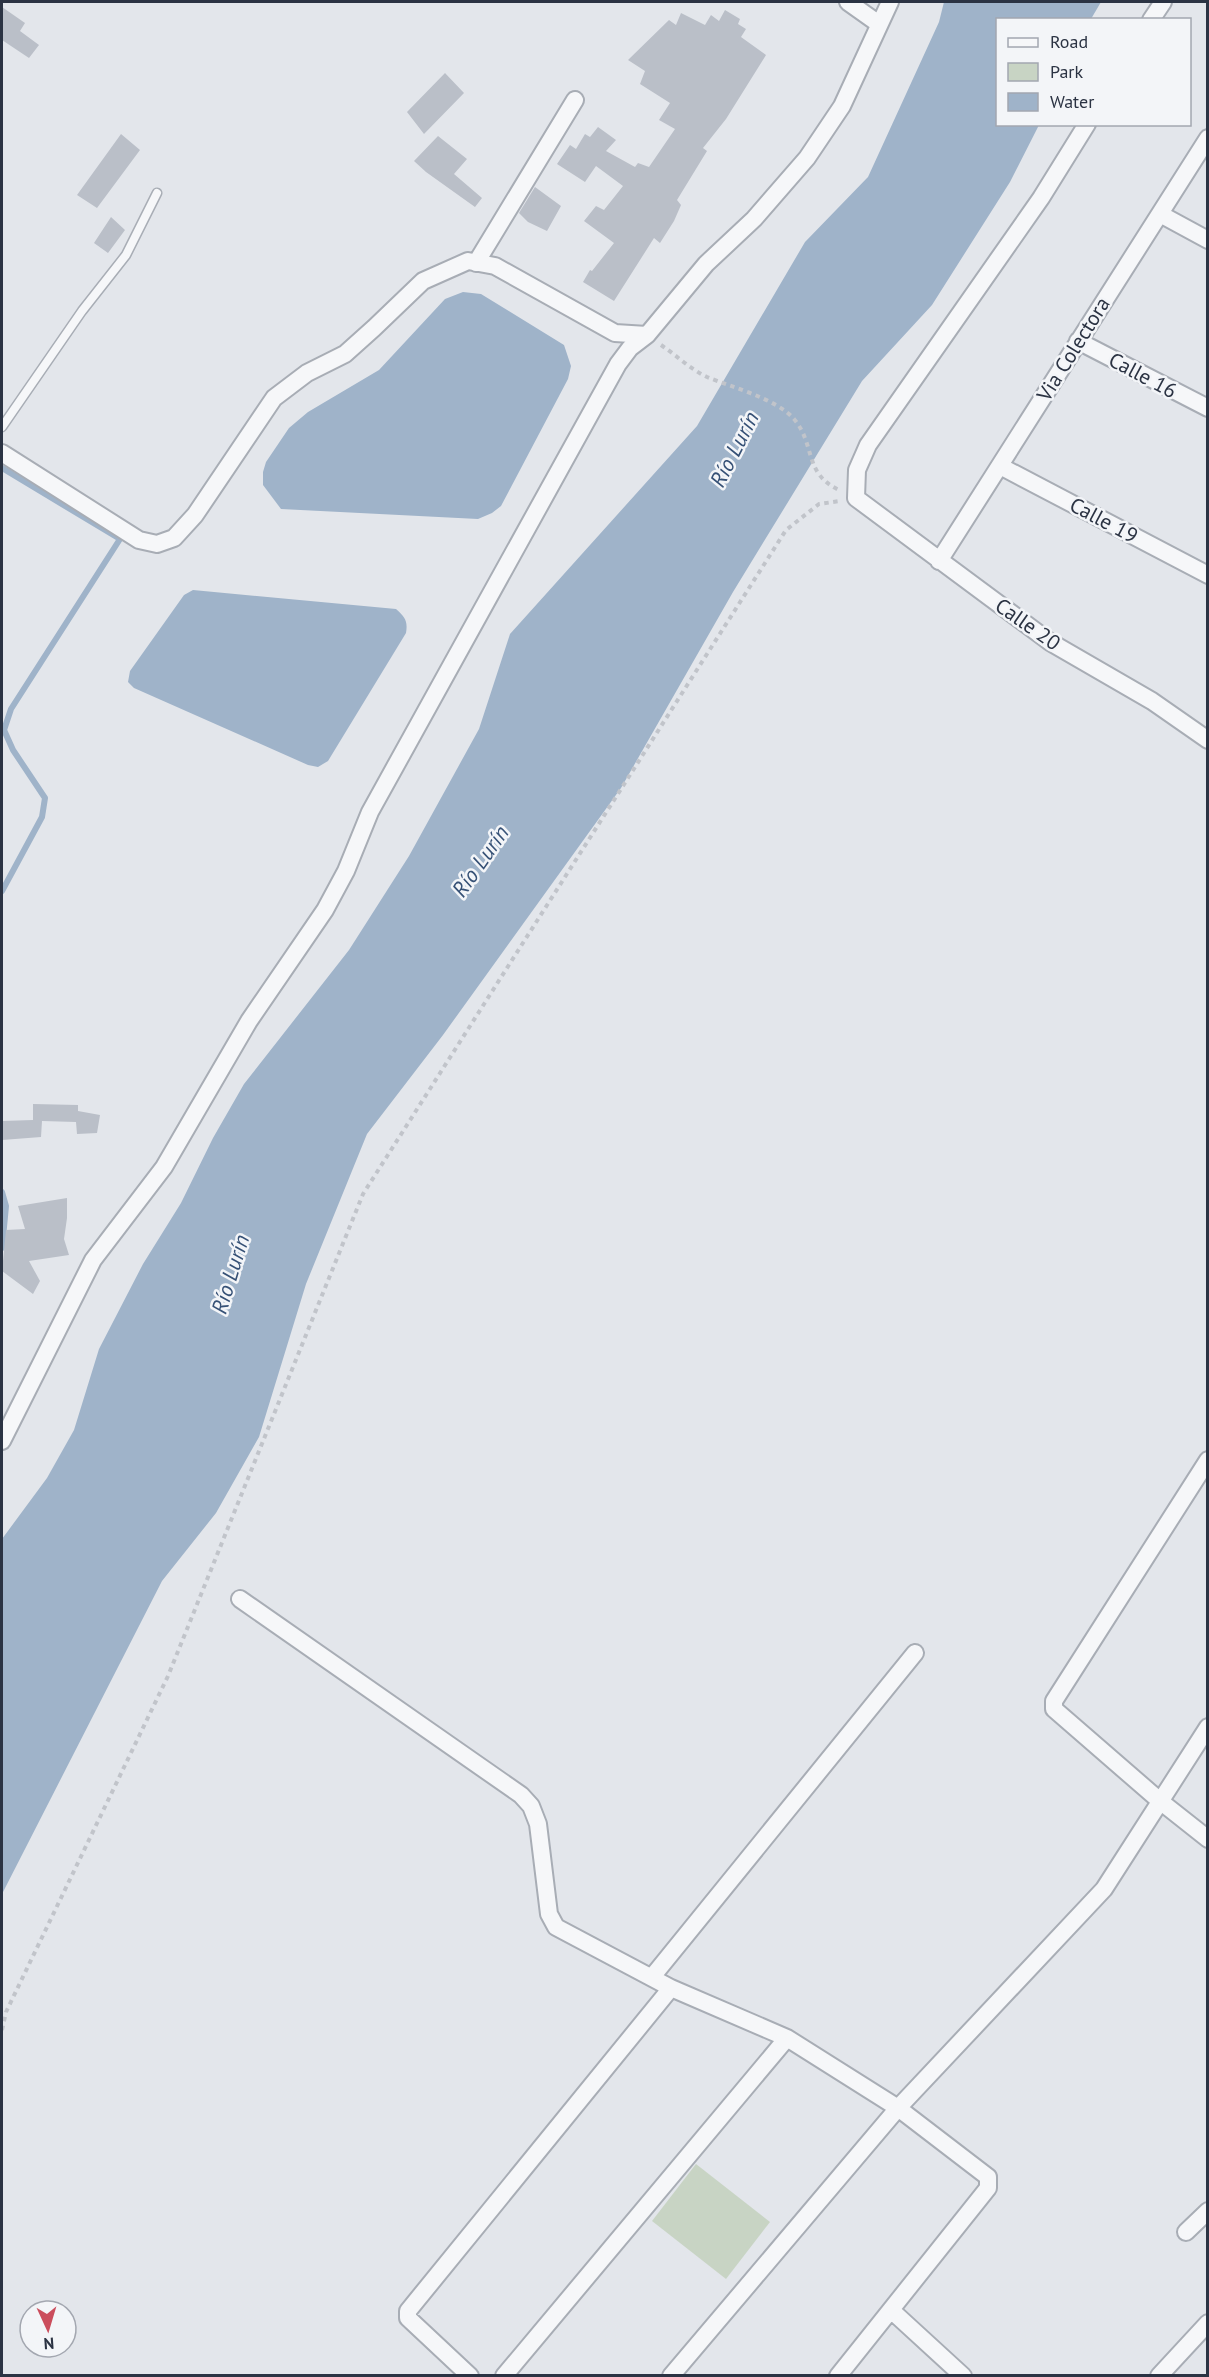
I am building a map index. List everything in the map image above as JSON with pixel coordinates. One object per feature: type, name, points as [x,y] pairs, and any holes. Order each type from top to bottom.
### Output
[{"type":"street","points":[[848,2],[879,24]]},
{"type":"street","points":[[2,1441],[93,1260],[164,1167],[249,1021],[325,910],[346,871],[370,812],[618,364],[630,348],[647,335],[706,264],[754,219],[807,158],[842,106],[890,2]]},
{"type":"street","points":[[1152,18],[1162,2]]},
{"type":"street","points":[[476,262],[575,100]]},
{"type":"street","points":[[856,498],[857,470],[868,445],[1041,198],[1086,126]]},
{"type":"street","name":"Via Colectora","points":[[939,561],[1208,138]]},
{"type":"street","points":[[1160,214],[1208,240]]},
{"type":"street","points":[[2,453],[139,540],[157,544],[174,538],[195,515],[274,398],[307,373],[345,354],[423,281],[468,261],[495,266],[615,333],[647,335]]},
{"type":"street","name":"Calle 16","points":[[1078,341],[1208,408]]},
{"type":"street","name":"Calle 19","points":[[1000,466],[1208,575]]},
{"type":"street","name":"Calle 20","points":[[856,498],[1050,642],[1152,701],[1208,740]]},
{"type":"street","points":[[1208,1460],[1053,1705],[1054,1709],[1160,1801],[1208,1839]]},
{"type":"street","points":[[240,1599],[521,1796],[531,1806],[538,1824],[552,1922],[556,1927],[671,1988],[787,2038],[898,2108],[986,2174],[990,2181],[988,2188],[838,2376]]},
{"type":"street","points":[[652,1977],[915,1653]]},
{"type":"street","points":[[671,2376],[898,2108],[1104,1889],[1208,1727]]},
{"type":"street","points":[[471,2376],[408,2318],[408,2311],[671,1988]]},
{"type":"street","points":[[504,2376],[787,2038]]},
{"type":"street","points":[[1186,2232],[1208,2211]]},
{"type":"street","points":[[891,2310],[963,2376]]},
{"type":"street","points":[[1159,2376],[1208,2323]]},
{"type":"lane","points":[[2,427],[82,311],[126,255],[157,193]]},
{"type":"path","points":[[647,335],[704,376],[760,397],[793,417],[806,437],[813,466],[824,483],[856,498]]},
{"type":"path","points":[[2,2030],[6,2012],[168,1676],[363,1194],[786,530],[819,504],[856,498]]},
{"type":"green space","points":[[696,2164],[770,2222],[726,2279],[652,2221]]},
{"type":"water","name":"Río Lurín","points":[[944,2],[1101,2],[1092,18],[996,18],[996,126],[1038,126],[1010,182],[932,305],[862,381],[733,592],[621,788],[443,1035],[367,1134],[306,1284],[259,1437],[216,1513],[162,1581],[2,1894],[2,1539],[47,1478],[74,1430],[99,1349],[143,1264],[181,1203],[213,1138],[244,1084],[349,950],[409,856],[479,729],[510,634],[697,426],[805,242],[868,177],[939,22]]},
{"type":"water","points":[[463,292],[481,294],[564,345],[571,366],[568,379],[501,506],[478,519],[281,509],[263,485],[263,472],[266,462],[289,428],[308,412],[379,370],[445,299]]},
{"type":"water","points":[[193,590],[396,609],[404,617],[407,625],[406,633],[328,761],[318,767],[308,765],[134,688],[128,682],[130,671],[184,595]]},
{"type":"building","points":[[2,7],[25,23],[20,31],[39,45],[29,58],[2,40]]},
{"type":"building","points":[[725,10],[740,19],[738,24],[746,29],[741,37],[766,55],[726,119],[703,148],[707,151],[677,200],[681,205],[674,221],[660,243],[654,238],[614,301],[583,282],[590,270],[592,271],[614,243],[584,221],[596,206],[604,210],[623,186],[596,166],[585,182],[557,164],[570,145],[576,149],[585,134],[590,137],[598,127],[616,140],[606,151],[635,167],[638,163],[649,167],[675,129],[659,120],[670,103],[640,84],[645,71],[628,60],[669,20],[676,25],[681,13],[705,25],[711,15],[719,21]]},
{"type":"building","points":[[445,73],[464,93],[424,134],[407,112]]},
{"type":"building","points":[[121,134],[140,150],[97,208],[77,195]]},
{"type":"building","points":[[438,136],[467,159],[454,174],[482,198],[475,207],[414,161]]},
{"type":"building","points":[[535,187],[561,206],[547,231],[528,222],[519,213]]},
{"type":"building","points":[[111,217],[125,230],[108,253],[94,243]]},
{"type":"building","points":[[33,1104],[78,1105],[78,1111],[100,1115],[97,1133],[77,1134],[76,1122],[42,1121],[41,1137],[2,1140],[2,1121],[33,1120]]},
{"type":"building","points":[[67,1198],[64,1239],[69,1255],[29,1261],[40,1281],[33,1294],[2,1271],[6,1230],[25,1229],[18,1206]]},
{"type":"waterway","points":[[2,468],[120,539],[11,709],[4,730],[13,750],[45,798],[42,817],[2,891]]},
{"type":"waterway","points":[[2,1192],[6,1206],[2,1248]]}]
